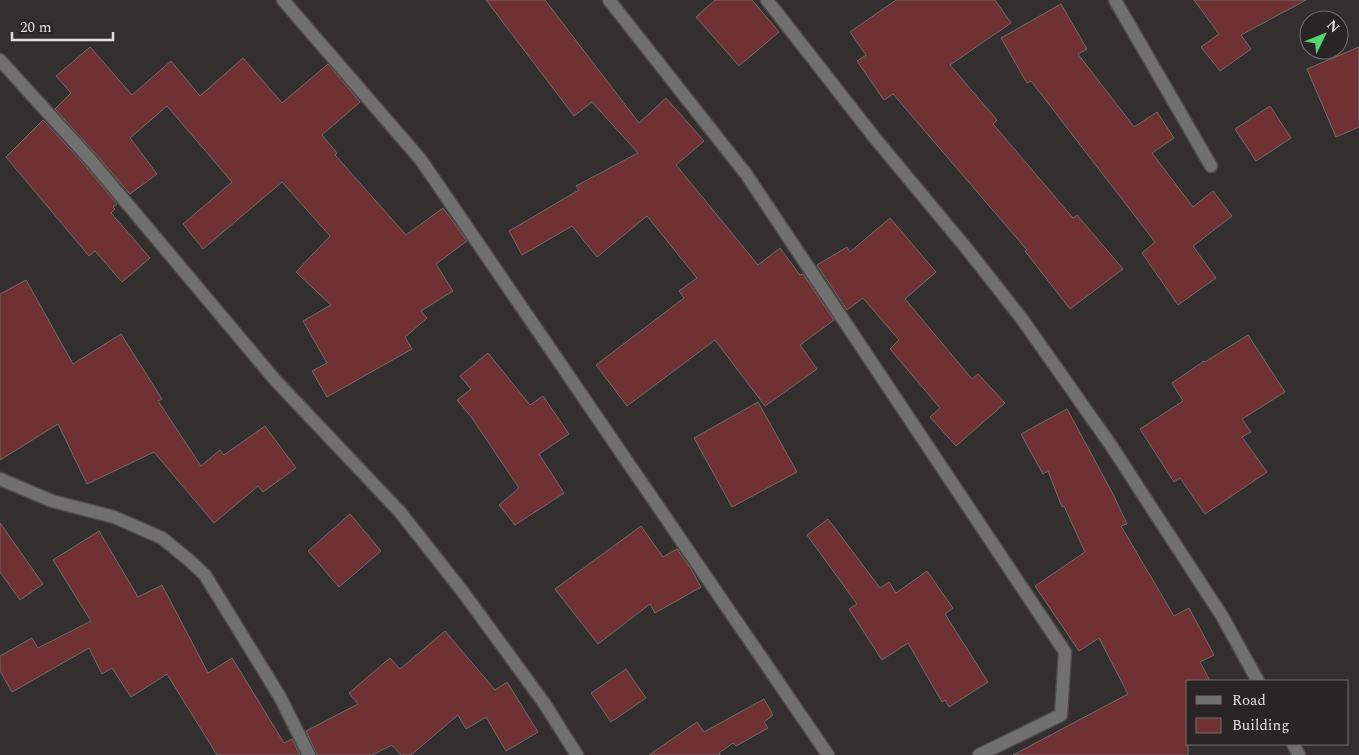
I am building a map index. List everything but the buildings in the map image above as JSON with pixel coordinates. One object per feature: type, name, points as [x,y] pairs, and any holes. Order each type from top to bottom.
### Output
[{"type":"street","points":[[283,0],[421,160],[828,755]]},
{"type":"street","points":[[608,0],[746,174],[1065,652],[1061,715],[979,755]]},
{"type":"street","points":[[766,0],[874,137],[968,249],[1022,319],[1137,485],[1222,616],[1257,680]]},
{"type":"street","points":[[1115,0],[1211,166]]},
{"type":"street","points":[[0,60],[88,157],[276,381],[400,512],[463,592],[544,703],[577,755]]},
{"type":"street","points":[[0,479],[52,501],[114,517],[162,538],[190,561],[205,575],[280,697],[310,755]]}]
